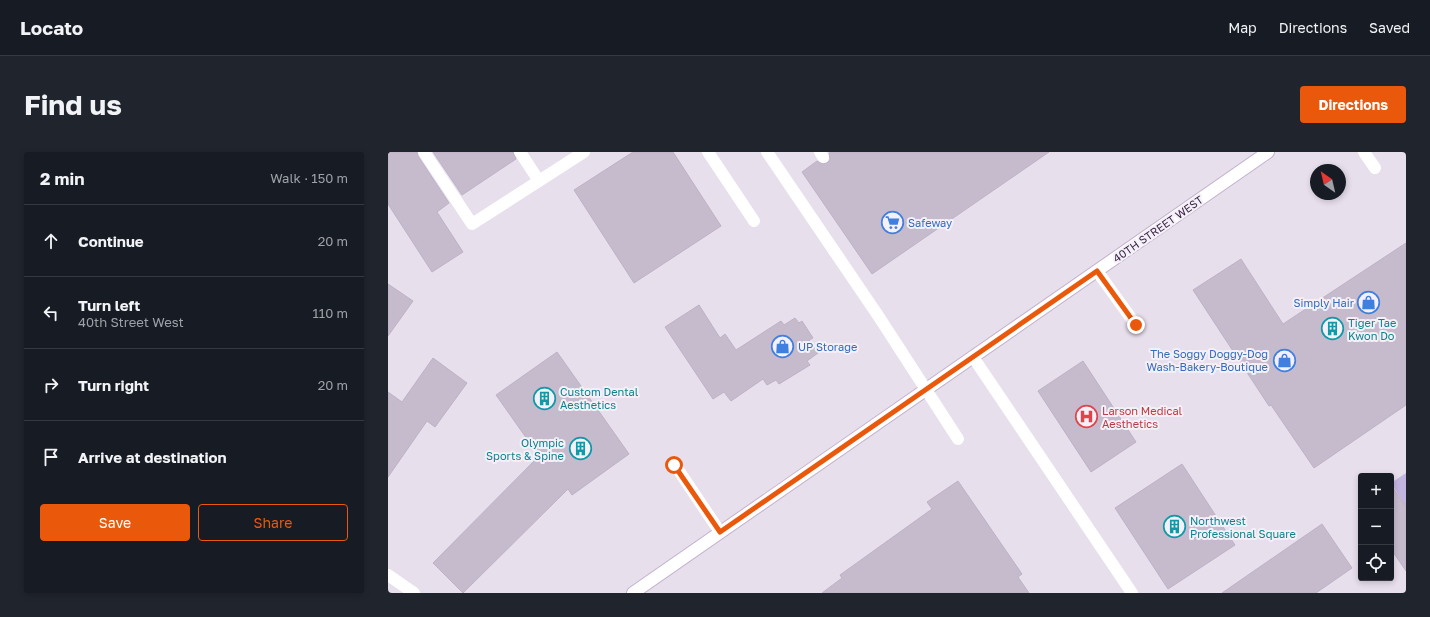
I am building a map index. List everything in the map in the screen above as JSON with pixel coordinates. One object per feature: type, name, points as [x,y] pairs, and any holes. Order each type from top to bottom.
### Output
[{"type":"street","points":[[424,152],[472,224],[584,152]]},
{"type":"street","points":[[520,152],[539,181]]},
{"type":"street","points":[[708,152],[754,221]]},
{"type":"street","points":[[767,152],[875,311],[958,439]]},
{"type":"street","name":"40TH STREET WEST","points":[[633,593],[1268,152]]},
{"type":"street","points":[[1364,152],[1375,168]]},
{"type":"street","points":[[1097,271],[1136,325]]},
{"type":"street","points":[[973,357],[1132,593]]},
{"type":"street","points":[[674,465],[720,532]]},
{"type":"street","points":[[388,576],[414,593]]},
{"type":"shaded area","points":[[1406,473],[1406,507],[1394,488],[1394,481]]},
{"type":"building","points":[[388,152],[417,152],[418,156],[449,203],[437,212],[463,252],[432,272],[388,204]]},
{"type":"building","points":[[433,152],[513,152],[516,159],[462,195]]},
{"type":"building","points":[[633,152],[673,152],[721,226],[634,283],[574,190]]},
{"type":"building","name":"Safeway","points":[[1049,152],[872,274],[802,172],[817,161],[823,164],[827,163],[830,160],[829,153]]},
{"type":"building","points":[[1406,243],[1406,405],[1314,468],[1271,405],[1269,406],[1193,290],[1241,259],[1283,324]]},
{"type":"building","points":[[388,284],[413,301],[388,336]]},
{"type":"building","name":"UP Storage","points":[[699,305],[720,338],[725,334],[736,350],[781,321],[784,325],[795,318],[799,323],[802,321],[813,338],[809,340],[818,353],[807,361],[810,365],[779,384],[776,380],[767,385],[763,379],[731,401],[724,392],[713,399],[665,327]]},
{"type":"building","points":[[557,352],[629,454],[572,495],[568,489],[463,593],[433,563],[539,456],[496,395]]},
{"type":"building","points":[[433,358],[467,383],[435,427],[427,421],[388,477],[388,392],[402,402]]},
{"type":"building","name":"Larson Medical Aesthetics","points":[[1083,361],[1136,442],[1091,472],[1038,391]]},
{"type":"building","name":"Northwest Professional Square","points":[[1182,464],[1235,545],[1168,589],[1115,508]]},
{"type":"building","points":[[958,481],[1022,574],[1018,577],[1029,593],[822,593],[842,578],[840,575],[932,509],[927,502]]},
{"type":"building","points":[[1394,489],[1406,507],[1406,571],[1394,553]]},
{"type":"building","points":[[1322,524],[1352,568],[1316,593],[1222,593]]},
{"type":"place","name":"Safeway","points":[[892,223]]},
{"type":"place","name":"Simply Hair","points":[[1369,303]]},
{"type":"place","name":"Tiger Tae Kwon Do","points":[[1332,329]]},
{"type":"place","name":"UP Storage","points":[[783,347]]},
{"type":"place","name":"The Soggy Doggy-Dog Wash-Bakery-Boutique","points":[[1284,360]]},
{"type":"place","name":"Custom Dental Aesthetics","points":[[544,398]]},
{"type":"place","name":"Larson Medical Aesthetics","points":[[1087,417]]},
{"type":"place","name":"Olympic Sports & Spine","points":[[580,449]]},
{"type":"place","name":"Northwest Professional Square","points":[[1175,527]]},
{"type":"route","points":[[674,465],[720,532],[1097,271],[1136,325]]}]
